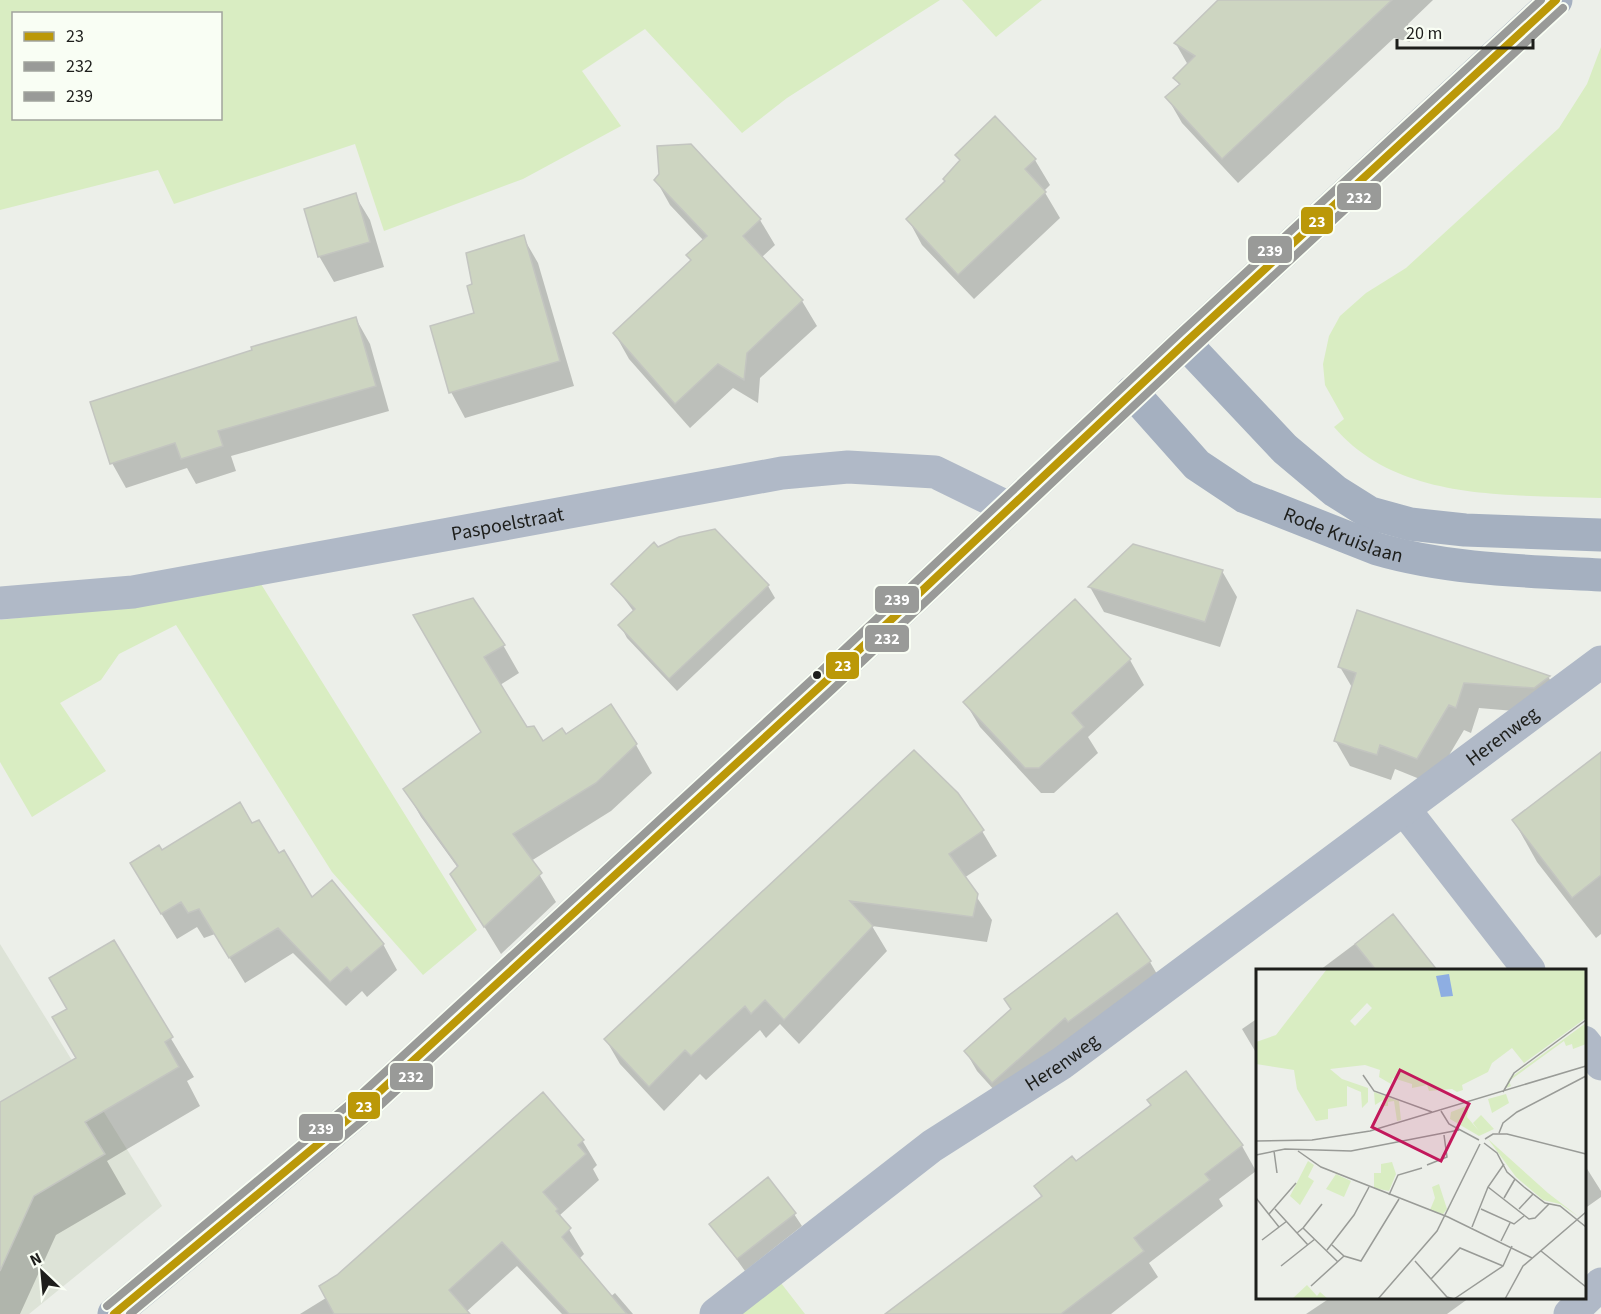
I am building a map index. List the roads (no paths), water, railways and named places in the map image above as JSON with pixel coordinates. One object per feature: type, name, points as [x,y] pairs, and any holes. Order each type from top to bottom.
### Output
[{"type":"main road","points":[[114,1314],[365,1105],[825,682],[1185,342],[1556,0]]},
{"type":"main road","name":"Rode Kruislaan","points":[[1185,342],[1285,449],[1335,491],[1370,513],[1410,524],[1466,530],[1601,535]]},
{"type":"main road","name":"Rode Kruislaan","points":[[1132,392],[1197,465],[1245,497],[1377,549],[1400,556],[1484,569],[1601,575]]},
{"type":"street","name":"Paspoelstraat","points":[[0,603],[133,592],[782,473],[848,467],[935,472],[1009,508]]},
{"type":"street","name":"Herenweg","points":[[716,1314],[932,1146],[1062,1063],[1601,662]]},
{"type":"street","points":[[1404,809],[1528,969]]},
{"type":"street","points":[[1586,1045],[1601,1064]]},
{"type":"street","points":[[1586,1299],[1601,1284]]},
{"type":"street","points":[[1570,1314],[1586,1299]]}]
